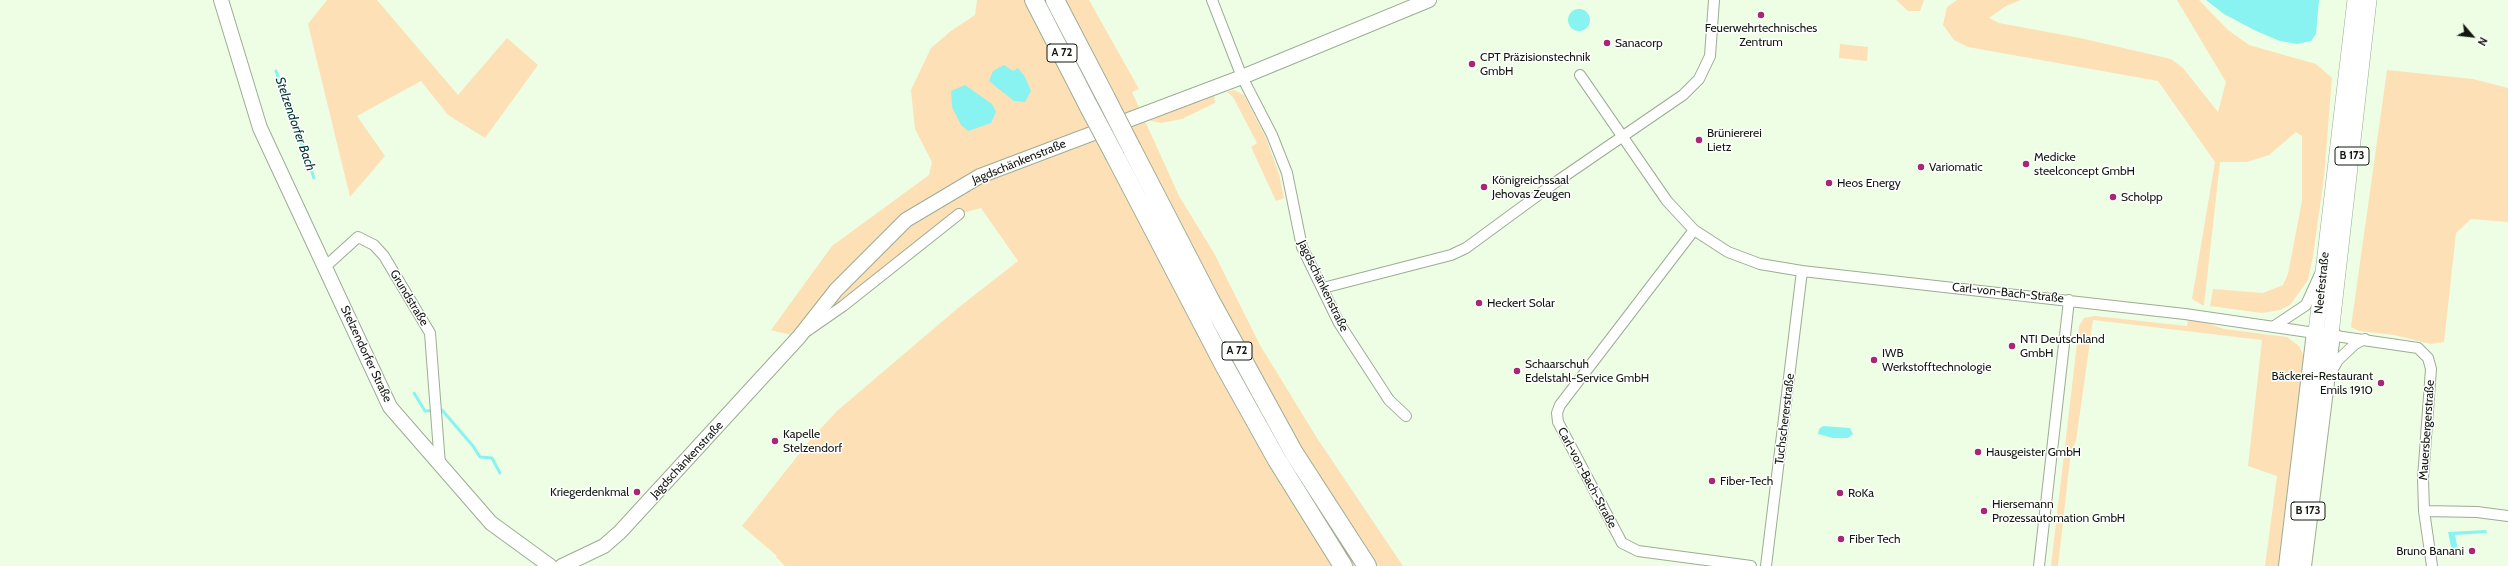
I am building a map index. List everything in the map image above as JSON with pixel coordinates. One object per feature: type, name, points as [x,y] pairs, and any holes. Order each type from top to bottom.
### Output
[{"type":"highway","name":"A 72","points":[[1034,0],[1184,292],[1277,460],[1343,566]]},
{"type":"highway","name":"A 72","points":[[1054,0],[1213,305],[1290,447],[1367,566]]},
{"type":"highway","name":"Neefestraße","points":[[2302,566],[2324,388],[2324,333]]},
{"type":"highway","name":"Neefestraße","points":[[2288,566],[2324,333]]},
{"type":"main road","name":"Stelzendorfer Straße","points":[[221,0],[238,60],[251,93],[260,128],[326,266],[390,407],[491,523],[550,566]]},
{"type":"main road","name":"Jagdschänkenstraße","points":[[562,566],[604,546],[620,532],[799,337],[836,290],[906,220],[980,176],[1242,77],[1429,0]]},
{"type":"main road","name":"Neefestraße","points":[[2324,333],[2323,268],[2355,0]]},
{"type":"main road","name":"Neefestraße","points":[[2324,333],[2369,0]]},
{"type":"street","name":"Jagdschänkenstraße","points":[[1212,0],[1242,77],[1272,135],[1287,173],[1302,247],[1343,329],[1389,400],[1406,416]]},
{"type":"street","points":[[1323,288],[1451,254],[1466,248],[1511,214],[1683,95],[1698,79],[1710,56],[1714,0]]},
{"type":"street","name":"Carl-von-Bach-Straße","points":[[1580,75],[1621,138],[1667,202],[1694,230],[1728,252],[1760,264],[1802,271],[2069,300],[2324,333]]},
{"type":"street","name":"Jagdschänkenstraße","points":[[799,337],[843,306],[959,214]]},
{"type":"street","name":"Carl-von-Bach-Straße","points":[[1694,230],[1564,400],[1557,413],[1558,422],[1622,543],[1638,550],[1751,566]]},
{"type":"street","name":"Grundstraße","points":[[326,266],[358,237],[374,245],[384,256],[430,333],[440,465]]},
{"type":"street","points":[[2272,327],[2306,305],[2323,268]]},
{"type":"street","name":"Tuchschererstraße","points":[[1766,566],[1802,271]]},
{"type":"street","points":[[2039,566],[2069,300]]},
{"type":"street","name":"Mauersbergerstraße","points":[[2324,333],[2418,348],[2428,358],[2432,380],[2425,438],[2424,510],[2432,566]]},
{"type":"street","points":[[2324,388],[2338,360],[2355,344],[2365,339]]},
{"type":"street","points":[[2424,510],[2477,512],[2508,516]]},
{"type":"shaded area","points":[[327,0],[377,0],[458,95],[507,38],[538,65],[485,138],[448,115],[421,81],[357,116],[385,156],[350,197],[308,24]]},
{"type":"shaded area","points":[[977,0],[1089,0],[1139,89],[1132,92],[1179,196],[1214,253],[1260,345],[1317,438],[1403,566],[785,566],[776,557],[777,556],[742,526],[811,439],[837,411],[958,308],[1018,261],[981,208],[959,214],[799,337],[771,330],[832,246],[929,175],[932,162],[915,129],[911,90],[931,48],[951,31],[975,15]]},
{"type":"shaded area","points":[[1896,0],[1924,0],[1920,11],[1908,11]]},
{"type":"shaded area","points":[[1957,0],[2021,0],[2006,6],[1989,18],[1999,23],[2080,38],[2171,59],[2183,68],[2218,112],[2226,82],[2177,0],[2199,0],[2228,30],[2249,45],[2316,64],[2332,78],[2324,177],[2313,256],[2308,280],[2290,305],[2280,310],[2262,313],[2210,306],[2213,289],[2263,293],[2283,285],[2288,274],[2302,201],[2302,136],[2296,132],[2269,155],[2247,162],[2220,162],[2204,305],[2202,305],[2192,299],[2215,162],[2158,81],[1968,47],[1954,40],[1943,25],[1947,7]]},
{"type":"shaded area","points":[[1840,44],[1868,47],[1867,61],[1839,58]]},
{"type":"shaded area","points":[[2387,70],[2473,79],[2508,88],[2508,222],[2471,219],[2456,233],[2444,342],[2431,344],[2394,335],[2359,331],[2351,327]]},
{"type":"shaded area","points":[[1234,90],[1244,95],[1266,138],[1279,174],[1284,198],[1276,201],[1251,147],[1257,143],[1233,97],[1227,92]]},
{"type":"shaded area","points":[[1214,94],[1215,103],[1182,119],[1161,123],[1147,120]]},
{"type":"shaded area","points":[[2095,316],[2187,326],[2188,320],[2201,321],[2224,329],[2287,337],[2299,346],[2305,358],[2282,566],[2265,566],[2277,476],[2248,466],[2262,340],[2093,320],[2076,441],[2071,451],[2058,566],[2051,566],[2079,326],[2084,318]]},
{"type":"water","points":[[2206,0],[2319,0],[2316,34],[2311,41],[2297,44],[2280,41],[2256,31],[2224,14]]},
{"type":"water","points":[[1579,9],[1587,12],[1590,20],[1587,28],[1579,31],[1571,28],[1568,20],[1571,12]]},
{"type":"water","points":[[1004,65],[1013,71],[1018,68],[1025,77],[1031,91],[1025,102],[1014,101],[989,81],[993,71]]},
{"type":"water","points":[[965,85],[992,104],[996,112],[991,123],[968,131],[961,125],[952,107],[951,91]]},
{"type":"water","points":[[1823,426],[1850,428],[1853,434],[1848,438],[1833,438],[1818,434],[1819,429]]},
{"type":"water","points":[[2486,530],[2487,533],[2455,535],[2458,550],[2452,551],[2448,532]]},
{"type":"waterway","name":"Stelzendorfer Bach","points":[[276,71],[314,178]]},
{"type":"waterway","name":"Stelzendorfer Bach","points":[[414,393],[425,411],[442,410],[473,446],[480,457],[492,458],[500,473]]},
{"type":"place","name":"Feuerwehrtechnisches Zentrum","points":[[1761,15]]},
{"type":"place","name":"Sanacorp","points":[[1607,43]]},
{"type":"place","name":"CPT Präzisionstechnik GmbH","points":[[1472,64]]},
{"type":"place","name":"Brüniererei Lietz","points":[[1699,140]]},
{"type":"place","name":"Medicke steelconcept GmbH","points":[[2026,164]]},
{"type":"place","name":"Variomatic","points":[[1921,167]]},
{"type":"place","name":"Heos Energy","points":[[1829,183]]},
{"type":"place","name":"Königreichssaal Jehovas Zeugen","points":[[1484,187]]},
{"type":"place","name":"Scholpp","points":[[2113,197]]},
{"type":"place","name":"Heckert Solar","points":[[1479,303]]},
{"type":"place","name":"NTI Deutschland GmbH","points":[[2012,346]]},
{"type":"place","name":"IWB Werkstofftechnologie","points":[[1874,360]]},
{"type":"place","name":"Schaarschuh Edelstahl-Service GmbH","points":[[1517,371]]},
{"type":"place","name":"Bäckerei-Restaurant Emils 1910","points":[[2381,383]]},
{"type":"place","name":"Kapelle Stelzendorf","points":[[775,441]]},
{"type":"place","name":"Hausgeister GmbH","points":[[1978,452]]},
{"type":"place","name":"Fiber-Tech","points":[[1712,481]]},
{"type":"place","name":"Kriegerdenkmal","points":[[637,492]]},
{"type":"place","name":"RoKa","points":[[1840,493]]},
{"type":"place","name":"Hiersemann Prozessautomation GmbH","points":[[1984,511]]},
{"type":"place","name":"Fiber Tech","points":[[1841,539]]},
{"type":"place","name":"Bruno Banani","points":[[2472,551]]}]
